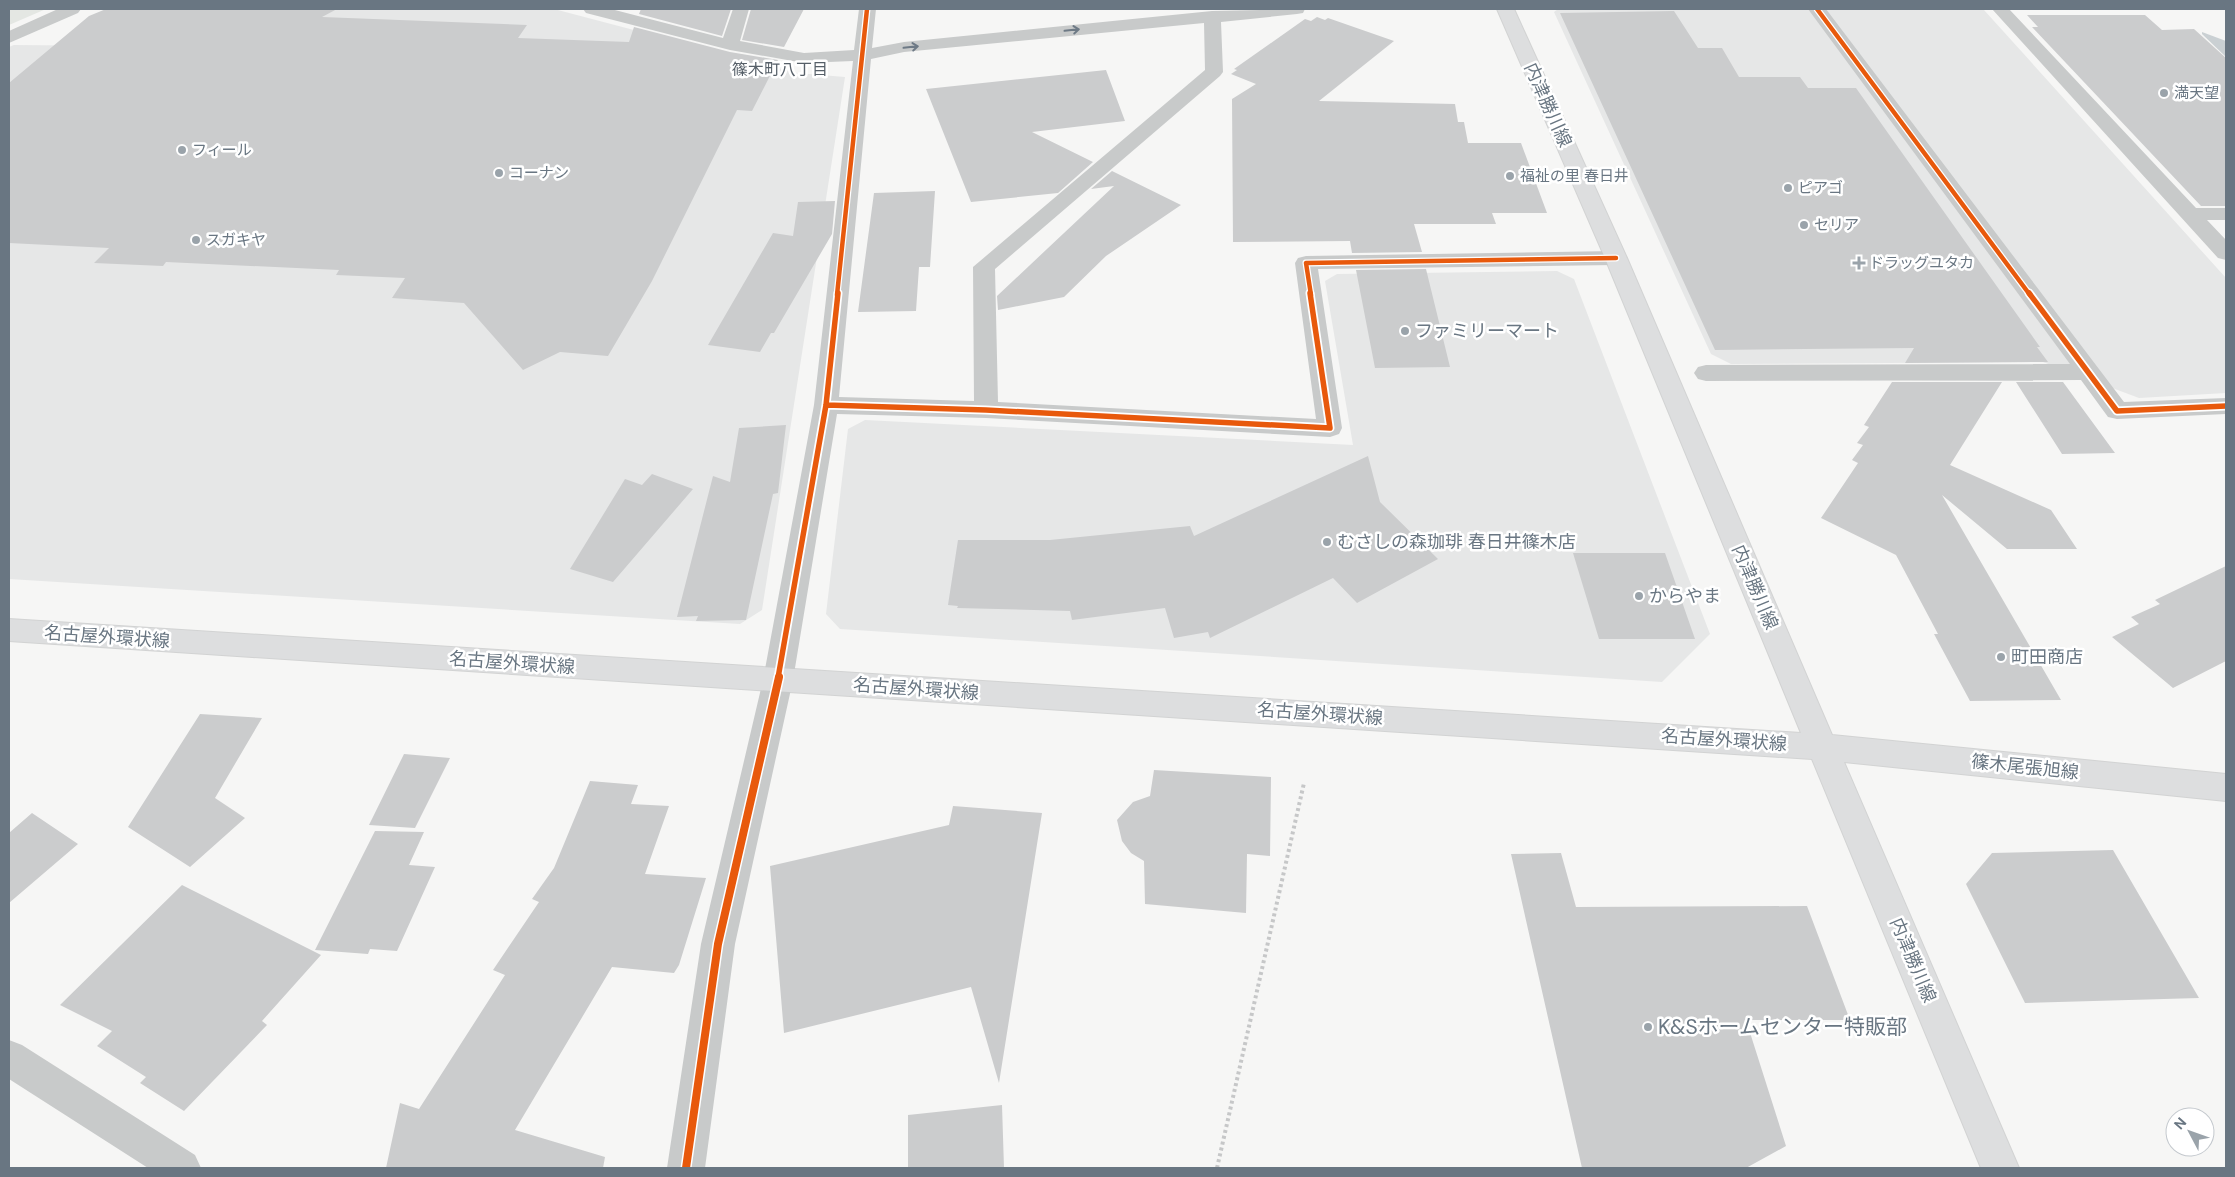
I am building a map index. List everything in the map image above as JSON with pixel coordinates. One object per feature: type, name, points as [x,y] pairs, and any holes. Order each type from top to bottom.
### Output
[{"type":"main road","name":"内津勝川線","points":[[1505,9],[1616,258],[2000,1168]]},
{"type":"main road","name":"名古屋外環状線","points":[[9,630],[1823,747]]},
{"type":"main road","name":"篠木尾張旭線","points":[[1823,747],[2226,787]]},
{"type":"street","points":[[9,38],[72,9]]},
{"type":"street","points":[[592,9],[730,45],[804,58],[863,55],[904,47],[1290,9]]},
{"type":"street","points":[[730,45],[741,9]]},
{"type":"street","points":[[686,1168],[718,944],[778,680],[826,405],[867,9]]},
{"type":"street","points":[[1817,9],[2117,411],[2226,406]]},
{"type":"street","points":[[2000,9],[2226,253]]},
{"type":"street","points":[[986,410],[984,267],[1214,72],[1212,16]]},
{"type":"street","points":[[2190,214],[2226,214]]},
{"type":"street","points":[[826,405],[986,410],[1330,428],[1306,263],[1616,258]]},
{"type":"street","points":[[1706,373],[2088,372]]},
{"type":"street","points":[[9,1058],[182,1168]]},
{"type":"path","points":[[1217,1168],[1304,783]]},
{"type":"shaded area","points":[[9,9],[46,9],[9,25]]},
{"type":"shaded area","points":[[308,9],[554,9],[797,73],[845,77],[762,610],[740,624],[9,579],[9,47],[14,45],[239,47]]},
{"type":"shaded area","points":[[1558,9],[1984,10],[2226,278],[2226,393],[2139,398],[2043,362],[1731,364],[1711,354],[1554,12]]},
{"type":"shaded area","points":[[2202,32],[2226,41],[2226,57],[2202,34]]},
{"type":"shaded area","points":[[1557,271],[1574,279],[1710,634],[1662,682],[840,629],[826,614],[848,429],[865,420],[1353,445],[1325,281],[1337,274]]},
{"type":"building","points":[[106,9],[337,9],[322,17],[527,25],[518,38],[629,42],[634,27],[730,52],[778,60],[752,111],[737,110],[652,281],[608,356],[560,352],[523,370],[464,303],[392,298],[405,278],[336,275],[339,270],[166,262],[163,266],[94,263],[109,248],[9,243],[9,83],[89,16]]},
{"type":"building","points":[[641,9],[731,9],[722,36],[639,14]]},
{"type":"building","points":[[751,9],[804,9],[784,47],[742,40]]},
{"type":"building","points":[[1674,11],[1698,48],[1722,48],[1739,77],[1800,77],[1808,88],[1856,88],[2040,347],[2037,347],[2048,362],[1905,363],[1914,348],[1715,350],[1560,13]]},
{"type":"building","name":"満天望","points":[[2027,15],[2145,15],[2162,30],[2194,29],[2226,58],[2226,206],[2201,206],[2032,27],[2038,27]]},
{"type":"building","points":[[1317,17],[1325,20],[1328,18],[1394,41],[1319,101],[1455,104],[1458,122],[1464,122],[1468,143],[1521,143],[1547,213],[1492,213],[1496,224],[1414,224],[1422,252],[1352,253],[1350,241],[1233,242],[1232,99],[1256,84],[1231,74],[1237,70],[1234,69],[1305,19],[1311,21]]},
{"type":"building","points":[[1106,70],[1125,121],[1032,132],[1093,162],[1058,193],[971,202],[926,89]]},
{"type":"building","points":[[1112,171],[1181,205],[1106,256],[1064,297],[998,310],[997,296],[1114,186],[1091,189]]},
{"type":"building","points":[[935,191],[930,267],[919,267],[916,311],[858,312],[874,193]]},
{"type":"building","points":[[835,201],[832,234],[774,333],[771,333],[760,352],[708,345],[773,233],[793,236],[798,202]]},
{"type":"building","name":"ファミリーマート","points":[[1426,269],[1450,367],[1375,368],[1356,270]]},
{"type":"building","points":[[1892,382],[2002,382],[1950,465],[2051,510],[2077,549],[2007,549],[1942,495],[2061,700],[1970,701],[1934,634],[1938,634],[1896,555],[1821,518],[1858,463],[1852,460],[1863,445],[1857,443],[1869,427],[1864,425]]},
{"type":"building","points":[[2016,382],[2063,382],[2115,453],[2062,454]]},
{"type":"building","points":[[786,425],[778,493],[773,494],[746,620],[696,621],[698,616],[677,617],[713,476],[730,482],[739,428]]},
{"type":"building","points":[[1368,456],[1380,502],[1438,559],[1357,603],[1333,578],[1210,638],[1208,632],[1174,638],[1165,608],[1072,620],[1070,611],[957,608],[958,606],[948,605],[958,540],[1050,540],[1190,526],[1194,536]]},
{"type":"building","points":[[652,474],[693,489],[613,582],[570,569],[625,479],[642,485]]},
{"type":"building","points":[[1573,553],[1665,553],[1695,639],[1599,639]]},
{"type":"building","points":[[2226,566],[2226,661],[2173,688],[2112,637],[2139,624],[2131,617],[2160,604],[2155,600]]},
{"type":"building","points":[[200,714],[262,718],[215,798],[245,818],[190,867],[128,827]]},
{"type":"building","points":[[404,754],[450,758],[415,828],[369,825]]},
{"type":"building","points":[[1154,770],[1271,777],[1270,856],[1247,854],[1246,913],[1145,904],[1144,861],[1131,853],[1122,841],[1117,820],[1133,802],[1150,796]]},
{"type":"building","points":[[590,781],[638,785],[631,804],[669,806],[645,874],[706,878],[679,965],[674,973],[612,967],[515,1130],[605,1157],[603,1168],[386,1168],[400,1103],[419,1109],[505,975],[493,970],[539,902],[532,899],[554,868]]},
{"type":"building","points":[[953,806],[1042,813],[999,1083],[971,987],[784,1033],[770,866],[949,825]]},
{"type":"building","points":[[32,813],[78,844],[9,903],[9,833]]},
{"type":"building","points":[[375,831],[424,832],[409,865],[435,867],[397,951],[370,949],[368,954],[315,950]]},
{"type":"building","points":[[2113,850],[2199,998],[2025,1003],[1966,884],[1992,853]]},
{"type":"building","name":"K&Sホームセンター特販部","points":[[1561,853],[1576,907],[1807,906],[1850,1020],[1746,1020],[1786,1146],[1746,1168],[1582,1168],[1511,854]]},
{"type":"building","points":[[182,885],[321,955],[262,1021],[267,1025],[184,1111],[140,1083],[146,1077],[97,1046],[112,1031],[60,1005]]},
{"type":"building","points":[[1002,1105],[1004,1168],[908,1168],[908,1115]]},
{"type":"cycle path","points":[[686,1168],[718,944],[778,680],[826,405],[867,9]]},
{"type":"cycle path","points":[[1817,9],[2117,411],[2226,406]]},
{"type":"cycle path","points":[[826,405],[986,410],[1330,428],[1306,263],[1616,258]]},
{"type":"place","name":"満天望","points":[[2164,93]]},
{"type":"place","name":"フィール","points":[[182,150]]},
{"type":"place","name":"コーナン","points":[[499,173]]},
{"type":"place","name":"福祉の里 春日井","points":[[1510,176]]},
{"type":"place","name":"ピアゴ","points":[[1788,188]]},
{"type":"place","name":"セリア","points":[[1804,225]]},
{"type":"place","name":"スガキヤ","points":[[196,240]]},
{"type":"place","name":"ドラッグユタカ","points":[[1859,263]]},
{"type":"place","name":"ファミリーマート","points":[[1405,331]]},
{"type":"place","name":"むさしの森珈琲 春日井篠木店","points":[[1327,542]]},
{"type":"place","name":"からやま","points":[[1639,596]]},
{"type":"place","name":"町田商店","points":[[2001,657]]},
{"type":"place","name":"K&Sホームセンター特販部","points":[[1648,1027]]},
{"type":"district","name":"篠木町八丁目","points":[[780,69]]}]
